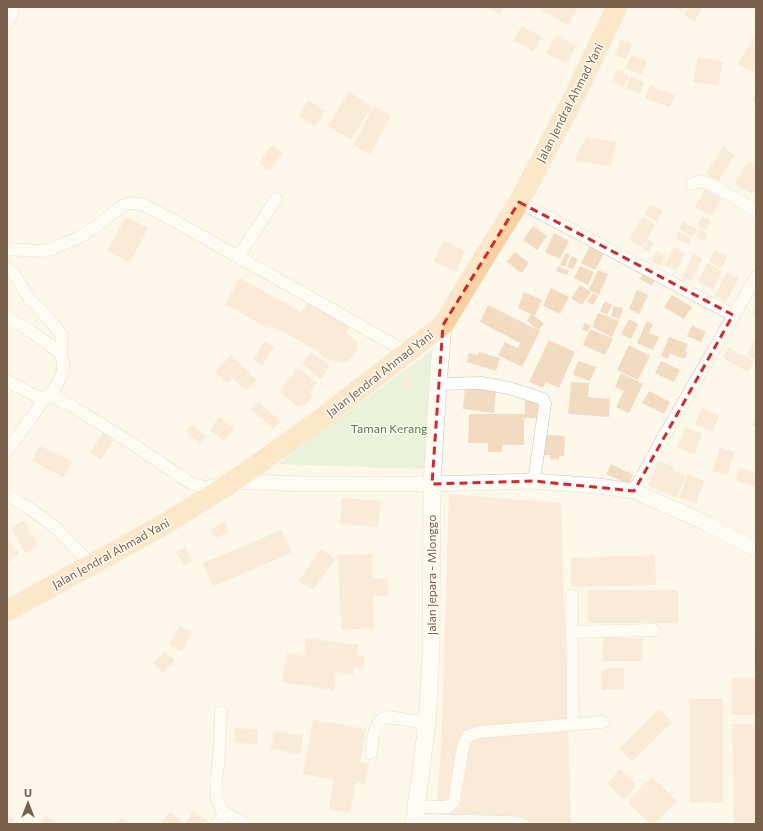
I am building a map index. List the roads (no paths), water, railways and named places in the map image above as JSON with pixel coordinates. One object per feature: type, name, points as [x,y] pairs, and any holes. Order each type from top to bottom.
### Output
[{"type":"highway","name":"Jalan Jendral Ahmad Yani","points":[[7,611],[164,524],[234,481],[317,422],[443,325],[519,202],[574,97],[617,7]]},
{"type":"main road","name":"Jalan Jepara - Mlonggo","points":[[415,817],[427,723],[431,653],[432,484],[443,325]]},
{"type":"street","points":[[7,24],[14,7]]},
{"type":"street","points":[[692,184],[700,181],[713,185],[756,212]]},
{"type":"street","points":[[238,257],[276,199]]},
{"type":"street","points":[[519,202],[733,315]]},
{"type":"street","points":[[7,249],[42,251],[52,249],[80,237],[122,206],[135,203],[142,204],[407,352]]},
{"type":"street","points":[[7,269],[12,272],[30,300],[62,335],[61,354],[63,361],[62,372],[47,397],[7,451]]},
{"type":"street","points":[[634,491],[666,431],[756,277]]},
{"type":"street","points":[[7,317],[32,332],[61,354]]},
{"type":"street","points":[[7,381],[70,405],[126,439],[192,484],[206,487],[234,481],[299,484],[432,484],[534,481],[598,486],[634,491],[708,524],[756,548]]},
{"type":"street","points":[[438,384],[482,383],[509,388],[543,399],[545,404],[534,481]]},
{"type":"street","points":[[7,495],[29,508],[55,527],[92,564]]},
{"type":"street","points":[[572,595],[573,724]]},
{"type":"street","points":[[572,632],[654,630]]},
{"type":"street","points":[[221,712],[221,733],[216,781],[217,792],[222,811],[244,824]]},
{"type":"street","points":[[371,753],[377,723],[382,719],[388,717],[427,723]]},
{"type":"street","points":[[415,817],[448,806],[454,801],[463,746],[468,736],[480,732],[602,722]]},
{"type":"street","points":[[216,824],[226,813]]},
{"type":"street","points":[[415,817],[523,824]]},
{"type":"park label","name":"Taman Kerang","points":[[389,429]]}]
